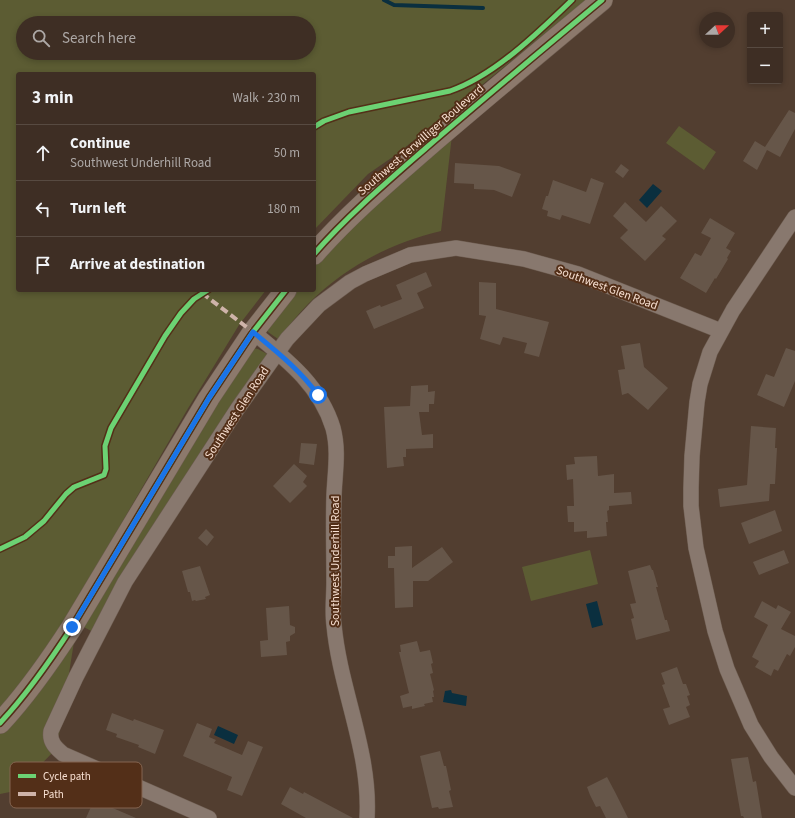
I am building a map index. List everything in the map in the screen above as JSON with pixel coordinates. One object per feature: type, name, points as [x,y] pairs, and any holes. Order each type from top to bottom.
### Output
[{"type":"main road","name":"Southwest Terwilliger Boulevard","points":[[316,252],[330,236],[375,193],[468,112],[602,0]]},
{"type":"main road","points":[[0,723],[22,699],[56,653],[209,398],[253,332],[284,292]]},
{"type":"street","points":[[795,217],[733,310],[710,352],[697,402],[693,440],[691,488],[691,506],[696,548],[715,631],[727,670],[758,735],[771,757],[795,788]]},
{"type":"street","name":"Southwest Glen Road","points":[[81,762],[63,754],[52,742],[50,731],[125,582],[238,408],[278,352],[319,305],[350,282],[410,255],[456,248],[524,259],[578,274],[721,331]]},
{"type":"street","name":"Southwest Underhill Road","points":[[253,332],[278,352],[298,371],[318,395],[329,418],[335,440],[337,462],[334,512],[334,624],[339,656],[364,767],[367,796],[367,818]]},
{"type":"street","name":"Southwest Glen Road","points":[[142,789],[209,818]]},
{"type":"shaded area","points":[[0,0],[586,0],[397,154],[368,174],[316,228],[316,72],[16,72],[16,292],[264,292],[239,325],[187,410],[47,652],[0,709]]},
{"type":"shaded area","points":[[679,126],[716,152],[704,170],[666,143]]},
{"type":"shaded area","points":[[452,135],[441,231],[404,242],[369,258],[353,268],[322,291],[304,308],[278,339],[268,332],[266,326],[291,292],[316,292],[316,262]]},
{"type":"shaded area","points":[[252,348],[258,349],[269,355],[93,632],[82,626],[247,350]]},
{"type":"shaded area","points":[[590,550],[598,584],[531,601],[522,567]]},
{"type":"shaded area","points":[[74,642],[57,748],[43,762],[10,762],[10,792],[0,794],[0,733],[27,705]]},
{"type":"water","points":[[653,184],[662,191],[647,208],[639,200]]},
{"type":"water","points":[[597,601],[603,625],[592,628],[586,604]]},
{"type":"water","points":[[451,690],[452,693],[467,696],[466,706],[443,702],[445,691]]},
{"type":"water","points":[[218,726],[238,735],[234,744],[214,735]]},
{"type":"building","points":[[789,110],[795,113],[795,129],[780,157],[767,150],[757,170],[743,161],[755,141],[765,147]]},
{"type":"building","points":[[455,163],[499,166],[521,174],[512,197],[494,190],[474,189],[474,184],[454,183]]},
{"type":"building","points":[[621,164],[629,170],[623,178],[615,172]]},
{"type":"building","points":[[591,178],[604,183],[590,224],[562,215],[560,220],[547,216],[548,211],[542,209],[553,180],[586,192]]},
{"type":"building","points":[[625,202],[646,222],[661,206],[677,221],[662,236],[666,239],[645,261],[620,238],[628,230],[613,216]]},
{"type":"building","points":[[710,218],[735,233],[726,248],[731,251],[727,258],[728,259],[706,293],[680,278],[695,253],[701,256],[711,238],[701,233]]},
{"type":"building","points":[[426,272],[432,286],[417,293],[424,308],[374,329],[366,311],[380,305],[381,307],[402,299],[396,285]]},
{"type":"building","points":[[479,282],[496,283],[496,309],[549,322],[539,357],[524,353],[527,343],[503,337],[500,345],[480,339],[486,316],[479,315]]},
{"type":"building","points":[[640,343],[644,367],[668,388],[648,410],[628,393],[622,395],[618,370],[625,369],[621,346]]},
{"type":"building","points":[[786,348],[795,351],[795,381],[784,407],[757,395],[766,374],[774,377]]},
{"type":"building","points":[[428,385],[428,392],[435,391],[434,404],[429,404],[429,412],[419,412],[422,435],[433,434],[433,448],[406,449],[406,457],[403,457],[404,466],[387,468],[384,407],[410,406],[411,386]]},
{"type":"building","points":[[751,426],[776,428],[775,448],[777,448],[775,484],[770,484],[769,501],[720,507],[718,489],[747,485]]},
{"type":"building","points":[[301,443],[317,444],[314,465],[299,463]]},
{"type":"building","points":[[597,456],[598,476],[614,474],[614,493],[631,492],[632,504],[609,506],[609,510],[607,511],[608,522],[606,522],[607,536],[587,538],[587,531],[574,532],[574,522],[568,522],[567,506],[574,506],[573,479],[567,480],[566,465],[575,464],[574,457]]},
{"type":"building","points":[[294,464],[307,476],[303,482],[307,486],[290,503],[273,486]]},
{"type":"building","points":[[775,510],[782,531],[749,544],[741,523]]},
{"type":"building","points":[[206,529],[214,537],[207,546],[198,538]]},
{"type":"building","points":[[412,546],[412,568],[442,547],[453,562],[428,581],[413,581],[413,607],[395,608],[394,568],[388,568],[388,556],[395,556],[395,547]]},
{"type":"building","points":[[784,550],[789,563],[759,575],[753,562]]},
{"type":"building","points":[[650,565],[658,587],[656,587],[665,620],[667,620],[670,631],[636,640],[631,619],[634,618],[630,604],[636,603],[628,571]]},
{"type":"building","points":[[200,566],[210,595],[205,597],[206,599],[192,601],[182,571]]},
{"type":"building","points":[[762,601],[776,609],[778,605],[791,612],[781,629],[795,636],[795,647],[790,656],[787,654],[778,671],[774,669],[771,676],[755,667],[759,661],[752,657],[768,625],[754,617]]},
{"type":"building","points":[[289,606],[290,625],[295,627],[295,633],[290,636],[290,641],[286,642],[287,655],[261,657],[260,641],[268,640],[266,608]]},
{"type":"building","points":[[417,641],[420,652],[430,650],[433,663],[431,664],[433,673],[430,674],[434,690],[434,697],[432,697],[433,702],[424,704],[425,706],[412,709],[412,706],[403,708],[400,696],[409,693],[399,652],[401,652],[400,645]]},
{"type":"building","points":[[677,667],[683,684],[686,684],[690,695],[687,696],[690,705],[686,707],[690,717],[669,725],[663,709],[670,707],[662,685],[665,684],[661,673]]},
{"type":"building","points":[[112,713],[164,730],[155,754],[138,747],[139,745],[116,737],[117,734],[106,730]]},
{"type":"building","points":[[197,723],[212,729],[209,737],[216,740],[214,743],[242,755],[248,741],[263,747],[242,796],[227,790],[232,777],[183,756]]},
{"type":"building","points":[[440,751],[444,766],[446,766],[451,790],[449,791],[453,807],[439,809],[438,807],[432,808],[420,756]]},
{"type":"building","points":[[748,757],[753,782],[756,781],[762,818],[744,818],[741,816],[731,759]]},
{"type":"building","points":[[607,777],[628,818],[606,818],[600,806],[596,807],[587,787]]},
{"type":"building","points":[[290,787],[303,794],[304,792],[353,818],[306,818],[281,804]]},
{"type":"building","points":[[90,808],[113,808],[136,818],[86,818]]},
{"type":"waterway","points":[[384,0],[394,5],[483,8]]},
{"type":"marked path","points":[[202,293],[253,332]]},
{"type":"cycle path","points":[[316,126],[324,121],[349,112],[450,91],[467,84],[483,75],[515,52],[572,0]]},
{"type":"cycle path","points":[[316,252],[354,212],[397,173],[602,0]]},
{"type":"cycle path","points":[[0,549],[25,537],[44,521],[66,494],[74,487],[104,475],[106,469],[105,446],[111,428],[165,336],[181,313],[194,299],[205,292]]},
{"type":"cycle path","points":[[0,723],[29,688],[64,640],[209,398],[253,332],[284,292]]},
{"type":"route","points":[[72,627],[209,398],[253,332],[286,359],[309,383],[318,395]]}]
